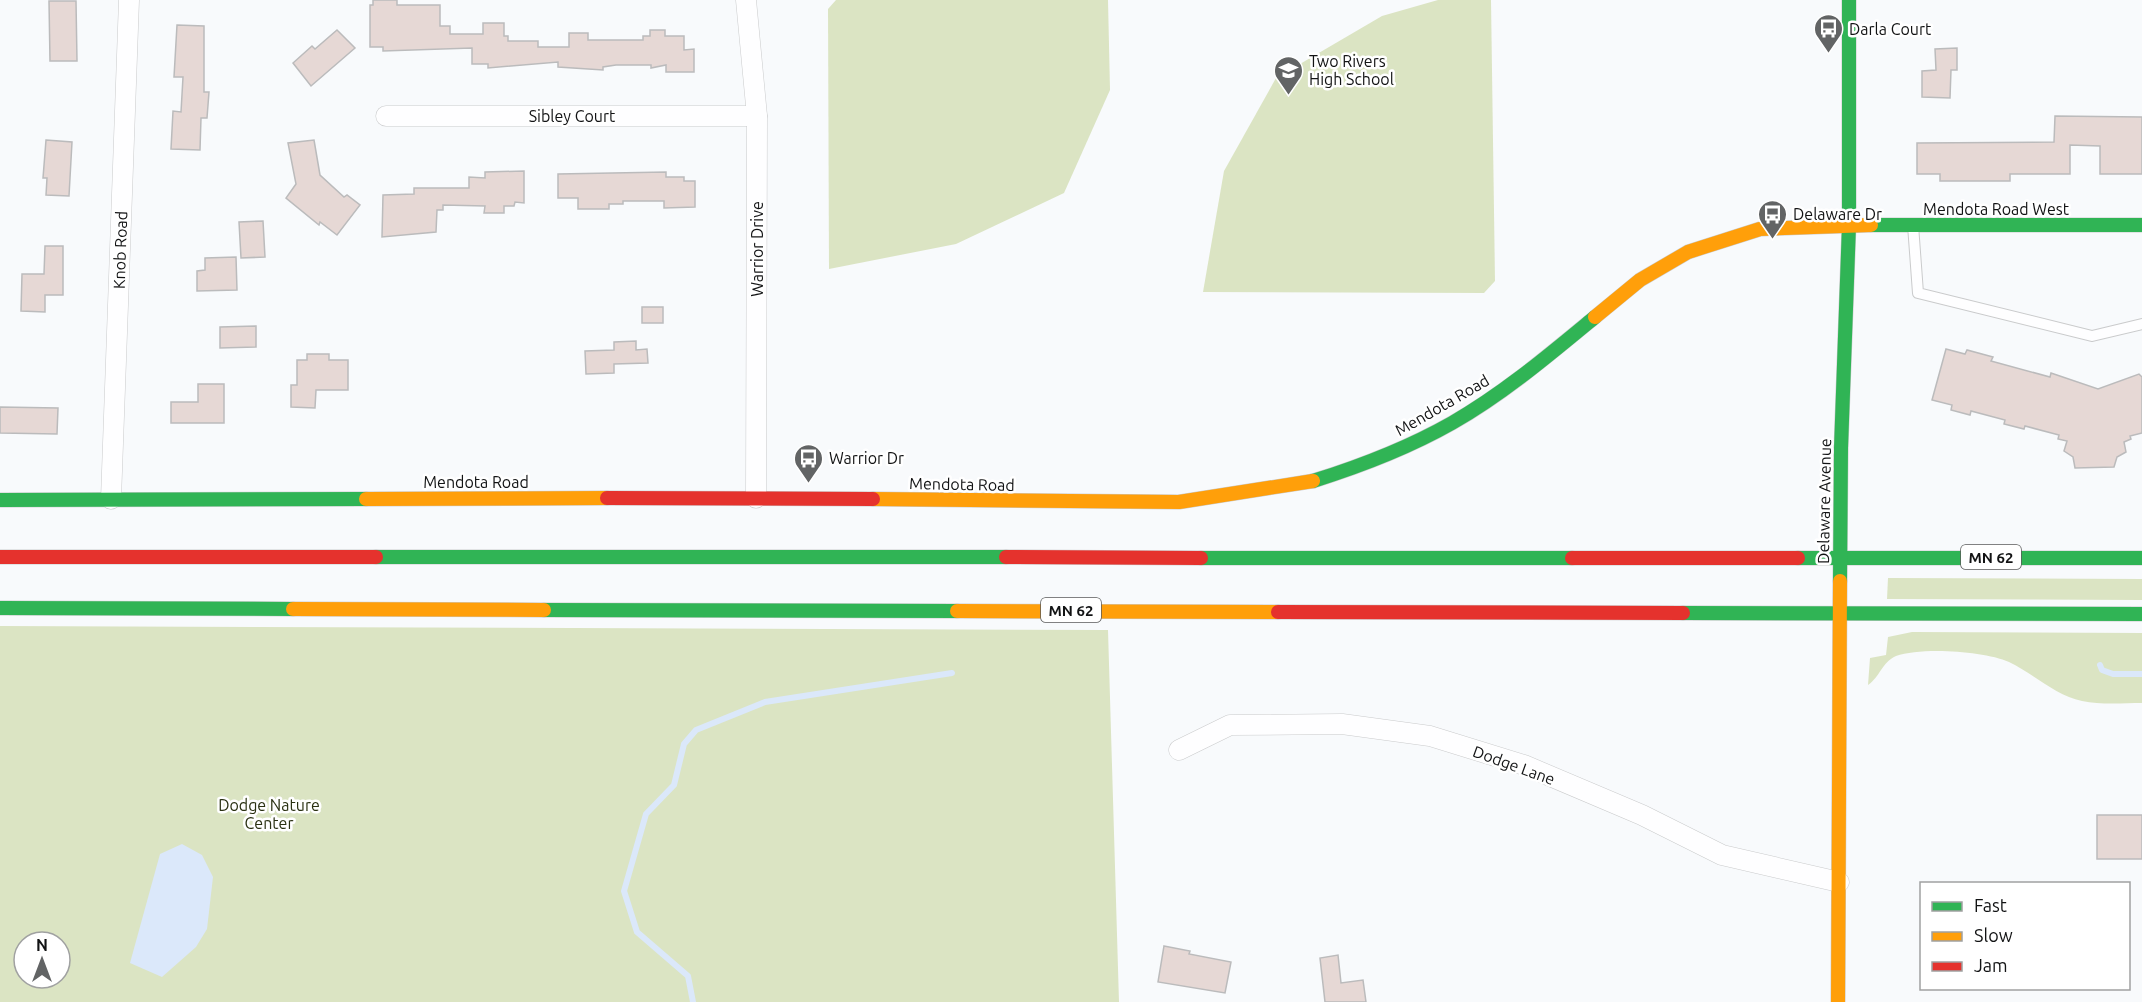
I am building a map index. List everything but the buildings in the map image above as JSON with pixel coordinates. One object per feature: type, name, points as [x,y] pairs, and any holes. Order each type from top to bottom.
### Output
[{"type":"main road","name":"Delaware Avenue","points":[[1838,1002],[1840,448],[1850,225],[1849,0]]},
{"type":"main road","name":"Mendota Road","points":[[0,500],[756,498],[1179,502],[1302,485],[1375,461],[1452,423],[1526,374],[1640,280],[1688,252],[1760,229],[1850,225]]},
{"type":"main road","name":"Mendota Road West","points":[[1850,225],[2142,225]]},
{"type":"main road","name":"MN 62","points":[[0,557],[2142,558]]},
{"type":"main road","name":"MN 62","points":[[0,608],[2142,614]]},
{"type":"street","name":"Knob Road","points":[[111,499],[129,0]]},
{"type":"street","name":"Warrior Drive","points":[[746,0],[757,116],[756,498]]},
{"type":"street","name":"Sibley Court","points":[[386,116],[757,116]]},
{"type":"street","name":"Dodge Lane","points":[[1179,750],[1230,725],[1342,724],[1430,736],[1524,765],[1642,815],[1722,855],[1839,882]]},
{"type":"lane","points":[[1913,225],[1918,293],[2092,336],[2142,324]]},
{"type":"green space","points":[[836,0],[1108,0],[1110,90],[1064,193],[956,244],[829,269],[828,9]]},
{"type":"green space","points":[[1438,0],[1491,0],[1495,281],[1484,293],[1203,292],[1224,171],[1276,78],[1382,16]]},
{"type":"green space","points":[[1888,578],[2142,579],[2142,600],[1887,599]]},
{"type":"green space","name":"Dodge Nature Center","points":[[0,626],[1108,630],[1119,1002],[0,1002]]},
{"type":"green space","points":[[1912,632],[2142,633],[2142,703],[2082,701],[2054,690],[2009,662],[1969,653],[1937,651],[1896,656],[1887,662],[1868,685],[1870,658],[1886,655],[1888,637]]},
{"type":"water","points":[[182,844],[202,855],[213,877],[207,929],[196,947],[162,977],[130,963],[160,854]]},
{"type":"waterway","points":[[2100,665],[2102,670],[2113,674],[2142,674]]},
{"type":"waterway","points":[[693,1002],[688,976],[637,932],[624,891],[646,814],[674,785],[684,744],[696,730],[765,702],[952,673]]},
{"type":"traffic: fast","points":[[1840,581],[1841,448],[1849,225],[1849,0]]},
{"type":"traffic: fast","points":[[1871,225],[2142,225]]},
{"type":"traffic: fast","points":[[1313,481],[1384,456],[1471,412],[1508,387],[1595,317]]},
{"type":"traffic: fast","points":[[0,500],[366,499]]},
{"type":"traffic: fast","points":[[376,557],[1006,557]]},
{"type":"traffic: fast","points":[[1201,558],[1572,558]]},
{"type":"traffic: fast","points":[[1798,558],[2142,558]]},
{"type":"traffic: fast","points":[[0,608],[293,609]]},
{"type":"traffic: fast","points":[[544,610],[957,611]]},
{"type":"traffic: fast","points":[[1683,613],[2142,614]]},
{"type":"traffic: slow","points":[[1595,317],[1640,280],[1688,252],[1760,229],[1871,225]]},
{"type":"traffic: slow","points":[[873,499],[1179,502],[1313,481]]},
{"type":"traffic: slow","points":[[366,499],[607,498]]},
{"type":"traffic: slow","points":[[1838,1002],[1840,581]]},
{"type":"traffic: slow","points":[[293,609],[544,610]]},
{"type":"traffic: slow","points":[[957,611],[1278,612]]},
{"type":"traffic: jam","points":[[607,498],[873,499]]},
{"type":"traffic: jam","points":[[0,557],[376,557]]},
{"type":"traffic: jam","points":[[1006,557],[1201,558]]},
{"type":"traffic: jam","points":[[1572,558],[1798,558]]},
{"type":"traffic: jam","points":[[1278,612],[1683,613]]},
{"type":"place","name":"Darla Court","points":[[1828,54]]},
{"type":"place","name":"Two Rivers High School","points":[[1288,96]]},
{"type":"place","name":"Delaware Dr","points":[[1772,240]]},
{"type":"place","name":"Warrior Dr","points":[[808,484]]}]
